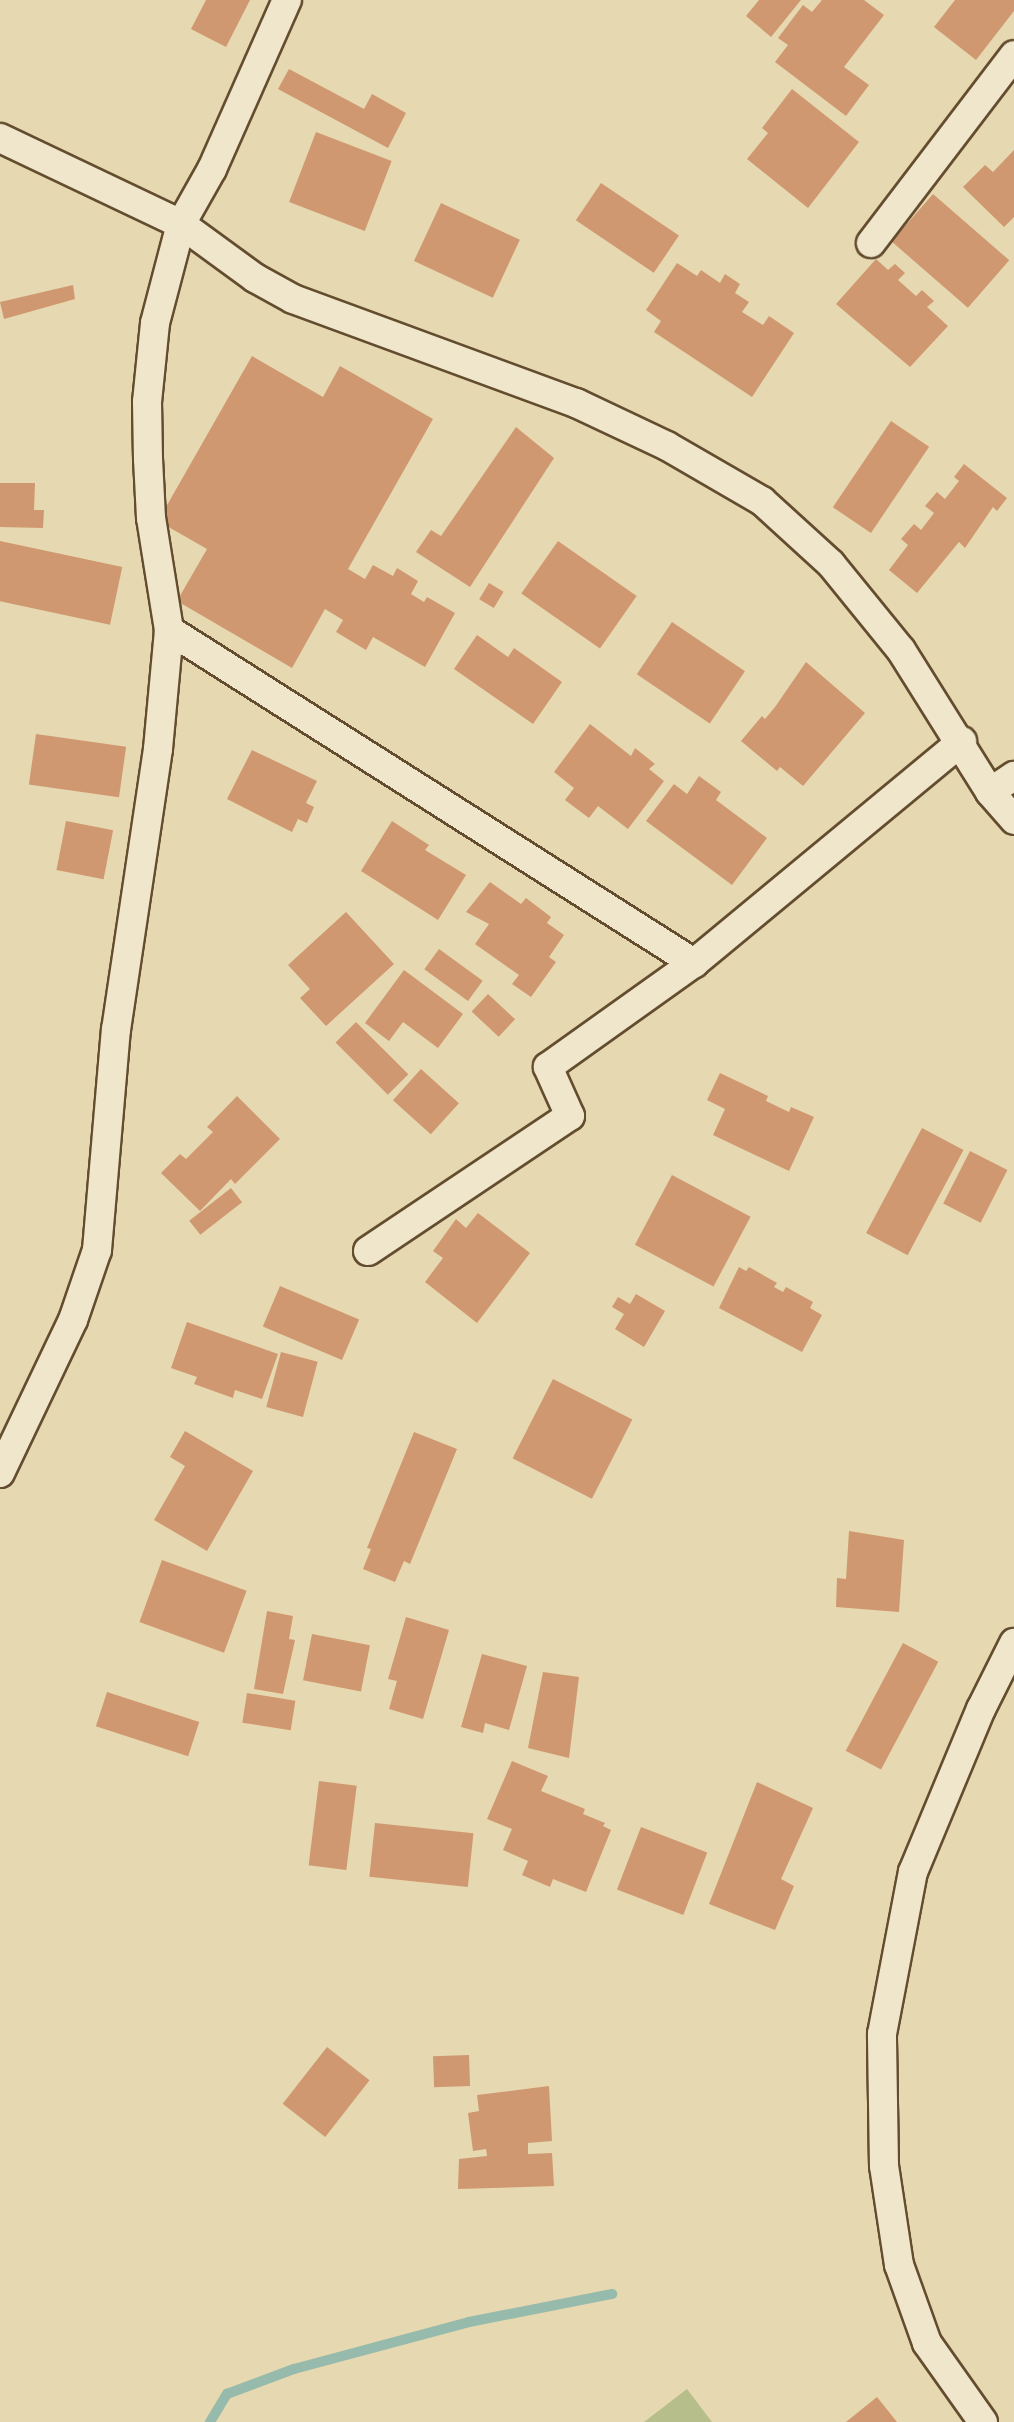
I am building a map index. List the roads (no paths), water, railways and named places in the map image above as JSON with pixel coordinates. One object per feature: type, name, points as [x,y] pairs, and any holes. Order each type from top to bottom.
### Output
[{"type":"street","points":[[0,1473],[73,1320],[97,1250],[116,1030],[158,749],[169,630],[151,518],[147,402],[154,324],[181,224],[212,169],[287,0]]},
{"type":"street","points":[[871,243],[1014,55]]},
{"type":"street","points":[[0,138],[181,224],[255,278],[293,299],[576,403],[667,446],[762,501],[831,564],[901,650],[962,741],[990,792],[1014,820]]},
{"type":"street","points":[[169,630],[694,963]]},
{"type":"street","points":[[369,1251],[570,1116],[548,1067],[694,963],[962,741]]},
{"type":"street","points":[[990,792],[1014,776]]},
{"type":"street","points":[[983,2422],[927,2343],[899,2265],[884,2166],[882,2034],[913,1872],[981,1708],[1014,1643]]},
{"type":"waterway","points":[[210,2422],[227,2394],[294,2369],[469,2322],[612,2294]]}]
